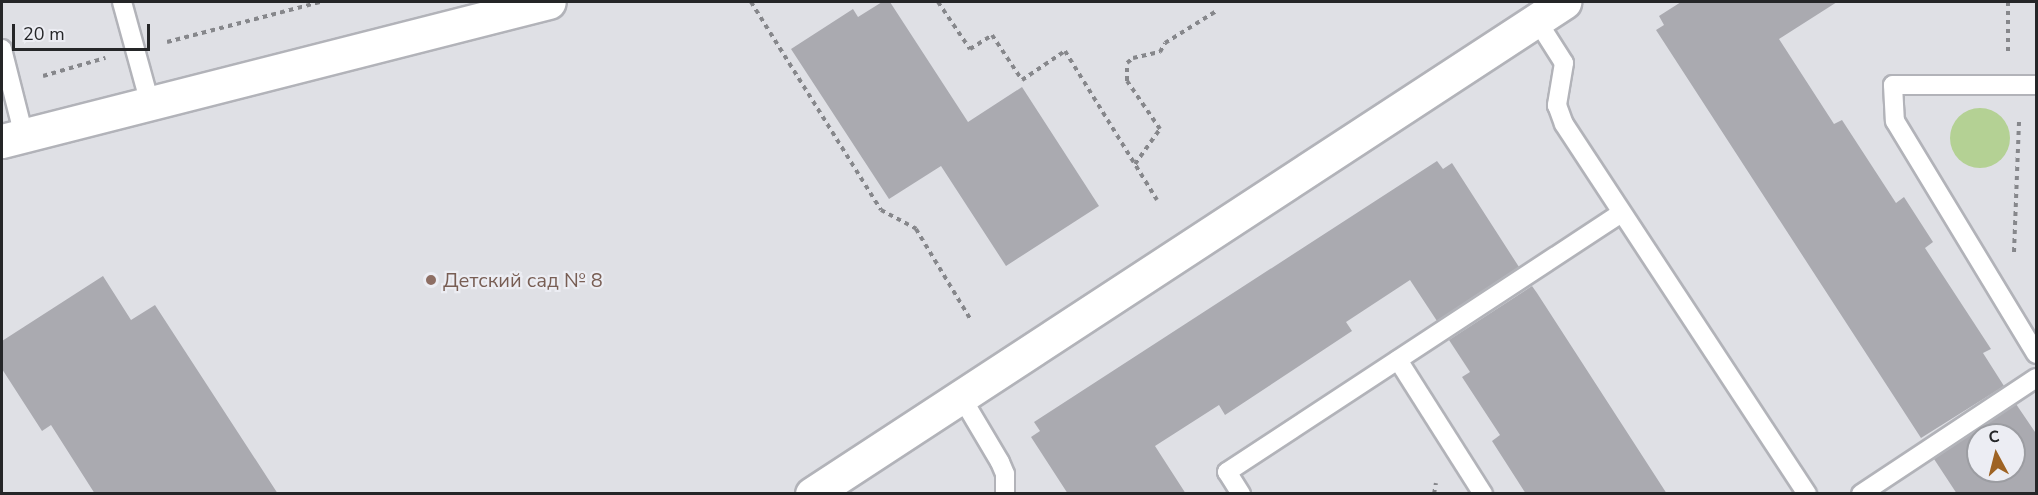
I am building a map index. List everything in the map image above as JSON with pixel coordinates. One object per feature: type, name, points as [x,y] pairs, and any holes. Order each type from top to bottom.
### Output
[{"type":"street","points":[[13,138],[549,2]]},
{"type":"street","points":[[812,494],[1564,2]]},
{"type":"lane","points":[[122,2],[150,104]]},
{"type":"lane","points":[[1536,19],[1564,63],[1557,105],[1564,124],[1807,494]]},
{"type":"lane","points":[[2,49],[13,138]]},
{"type":"lane","points":[[2022,85],[1893,85],[1895,121],[2037,354]]},
{"type":"lane","points":[[1241,494],[1227,472],[1622,213]]},
{"type":"lane","points":[[1398,360],[1484,494]]},
{"type":"lane","points":[[1861,494],[2037,378]]},
{"type":"lane","points":[[962,398],[1005,474],[1005,494]]},
{"type":"path","points":[[751,2],[881,210],[916,229],[970,320]]},
{"type":"path","points":[[938,2],[970,50],[992,35],[1022,80],[1065,51],[1157,200]]},
{"type":"path","points":[[2008,2],[2022,85],[2012,314]]},
{"type":"path","points":[[1135,165],[1160,129],[1127,81],[1127,63],[1133,58],[1160,52],[1166,43],[1218,10]]},
{"type":"green space","points":[[1974,108],[1986,108],[1997,113],[2005,121],[2010,138],[2008,150],[1997,163],[1986,168],[1974,168],[1963,163],[1955,155],[1950,144],[1950,132],[1955,121],[1963,113]]},
{"type":"building","points":[[882,2],[890,2],[968,122],[1022,87],[1099,206],[1006,266],[941,166],[889,199],[791,49],[853,9],[858,17]]},
{"type":"building","points":[[1681,2],[1837,2],[1779,39],[1834,124],[1842,120],[1896,203],[1904,197],[1933,242],[1925,248],[1991,349],[1983,353],[2004,386],[1921,438],[1656,30],[1664,25],[1659,16]]},
{"type":"building","points":[[1437,161],[1443,169],[1452,163],[1519,267],[1437,321],[1410,280],[1346,322],[1352,331],[1225,415],[1219,405],[1155,446],[1186,494],[1068,494],[1031,437],[1040,431],[1034,422]]},
{"type":"building","points":[[103,276],[131,320],[155,305],[278,494],[95,494],[51,425],[42,431],[2,369],[2,341]]},
{"type":"building","points":[[1532,286],[1667,494],[1526,494],[1492,441],[1500,435],[1462,377],[1470,372],[1449,340]]},
{"type":"building","points":[[2016,404],[2037,435],[2037,494],[1957,494],[1934,459],[1966,438],[1966,483],[2026,483],[2026,423],[1988,423]]},
{"type":"place","name":"Детский сад № 8","points":[[431,280]]}]
